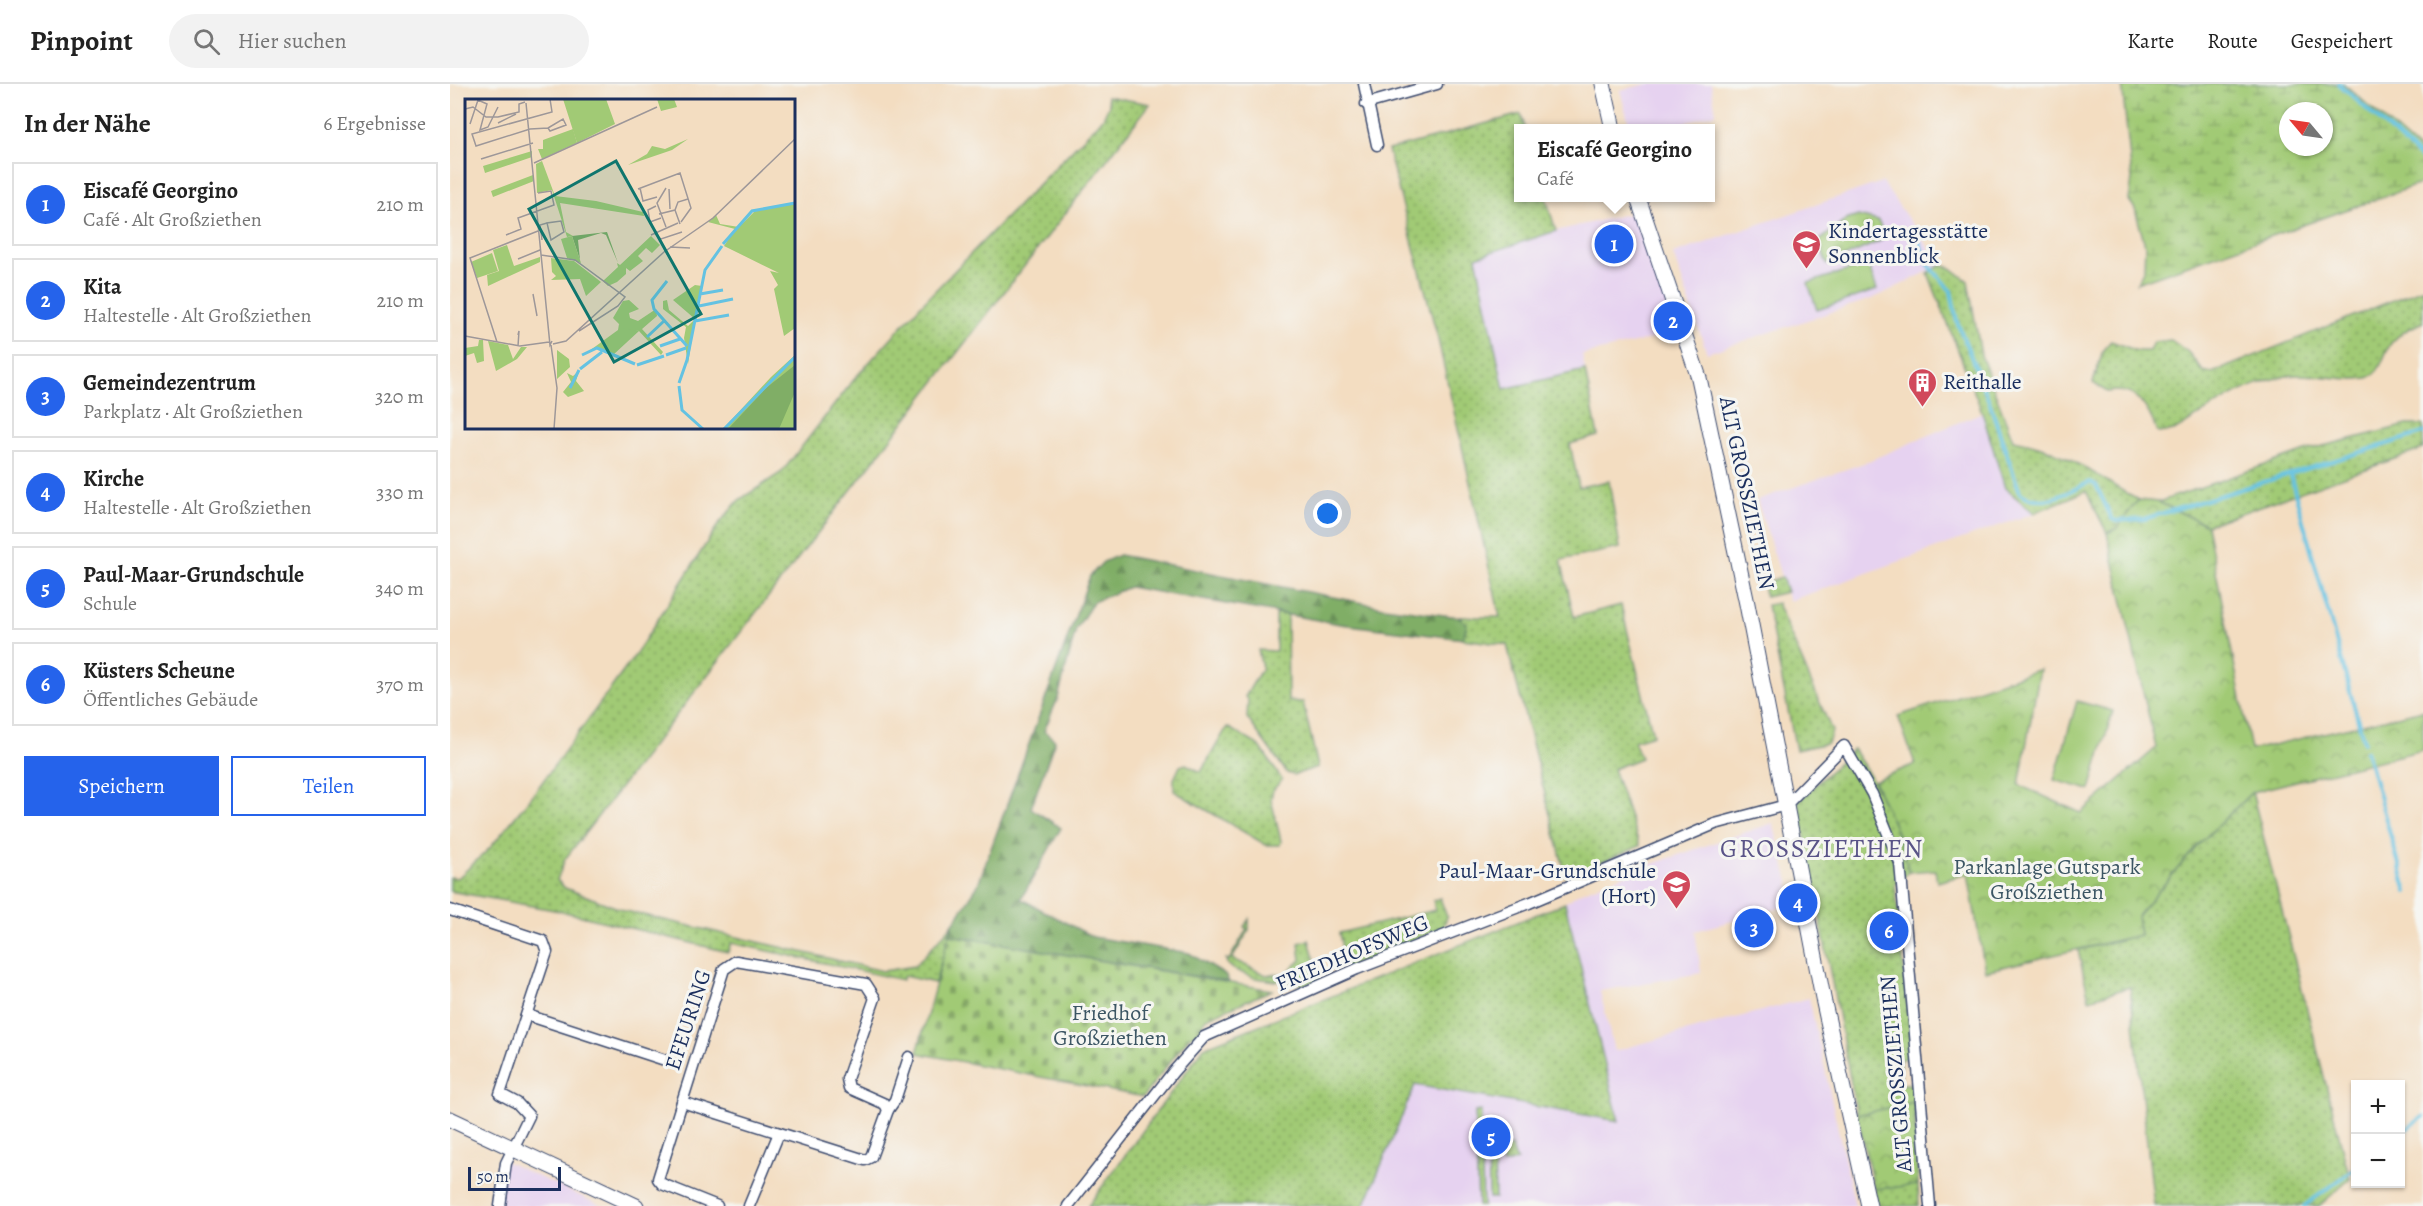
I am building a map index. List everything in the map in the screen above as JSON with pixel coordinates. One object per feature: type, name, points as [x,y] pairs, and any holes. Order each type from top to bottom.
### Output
[{"type":"street","points":[[1364,84],[1366,104],[1377,145]]},
{"type":"street","points":[[1366,104],[1437,84]]},
{"type":"street","points":[[1603,84],[1612,124]]},
{"type":"street","name":"ALT GROSSZIETHEN","points":[[1639,202],[1699,378],[1824,1003],[1869,1206]]},
{"type":"street","name":"ALT GROSSZIETHEN","points":[[1786,805],[1844,746],[1872,794],[1900,863],[1930,1206]]},
{"type":"street","name":"FRIEDHOFSWEG","points":[[1068,1206],[1173,1072],[1204,1037],[1357,969],[1529,903],[1715,824],[1786,805]]},
{"type":"street","points":[[450,910],[543,941],[547,952],[500,1094],[517,1103],[529,1116],[512,1149],[506,1167],[500,1206]]},
{"type":"street","name":"EFEURING","points":[[888,1110],[885,1104],[849,1088],[847,1079],[875,998],[866,984],[748,961],[736,961],[724,969],[682,1102],[865,1160],[871,1157],[888,1110],[896,1100],[909,1057]]},
{"type":"street","points":[[527,1016],[665,1060]]},
{"type":"street","points":[[682,1102],[658,1179],[662,1184],[717,1206]]},
{"type":"street","points":[[450,1119],[627,1204]]},
{"type":"street","points":[[749,1206],[778,1133]]},
{"type":"shaded area","points":[[1648,84],[1711,84],[1716,113],[1682,124],[1629,124],[1620,90]]},
{"type":"shaded area","name":"Kindertagesstätte Sonnenblick","points":[[1882,182],[1941,265],[1874,298],[1707,353],[1673,254]]},
{"type":"shaded area","points":[[1636,212],[1678,333],[1582,355],[1585,370],[1504,390],[1476,257],[1556,231]]},
{"type":"shaded area","points":[[1992,408],[2032,501],[2034,513],[1789,601],[1757,500],[1864,463]]},
{"type":"shaded area","points":[[1773,823],[1795,904],[1695,931],[1701,973],[1600,991],[1614,1051],[1809,998],[1855,1206],[1364,1206],[1415,1085],[1619,1120],[1565,903],[1579,893],[1649,865]]},
{"type":"shaded area","points":[[498,1158],[602,1206],[491,1206]]},
{"type":"green space","points":[[2122,84],[2344,84],[2423,154],[2423,183],[2137,283],[2144,269],[2145,245],[2135,209],[2129,200],[2132,179]]},
{"type":"green space","points":[[1107,96],[1150,104],[565,859],[557,880],[565,888],[626,911],[883,971],[915,966],[952,925],[935,983],[904,976],[902,980],[731,943],[728,952],[565,912],[450,891],[450,877],[458,878],[490,848],[532,796],[636,654],[718,525],[739,500],[782,472],[856,377],[920,306],[1103,118],[1109,105]]},
{"type":"green space","points":[[1521,114],[1524,124],[1514,124],[1514,202],[1547,202],[1556,231],[1476,257],[1504,389],[1585,370],[1598,436],[1570,444],[1579,487],[1609,481],[1620,548],[1561,560],[1574,617],[1621,605],[1653,735],[1634,741],[1641,758],[1613,769],[1640,846],[1566,877],[1507,645],[1463,639],[1466,624],[1459,617],[1500,617],[1437,335],[1388,150]]},
{"type":"green space","points":[[1858,216],[1878,221],[1883,232],[1882,240],[1827,265],[1819,241],[1846,220]]},
{"type":"green space","points":[[1868,264],[1877,290],[1817,310],[1808,283]]},
{"type":"green space","points":[[1941,265],[1951,268],[1968,281],[1981,355],[2013,440],[2063,456],[2138,500],[2116,529],[2107,533],[2086,491],[2034,513],[2005,488],[1982,412],[1928,273]]},
{"type":"green space","points":[[2423,288],[2423,322],[2395,338],[2376,372],[2367,378],[2350,379],[2306,375],[2281,377],[2233,396],[2174,431],[2158,433],[2145,407],[2134,396],[2126,392],[2107,392],[2093,383],[2103,350],[2111,341],[2137,351],[2149,351],[2153,342],[2171,340],[2188,352],[2203,371],[2212,373]]},
{"type":"green space","points":[[2407,425],[2423,425],[2423,449],[2207,525],[2158,502],[2311,449]]},
{"type":"green space","name":"Parkanlage Gutspark Großziethen","points":[[2138,500],[2158,502],[2207,525],[2251,750],[2423,710],[2423,750],[2252,792],[2197,846],[2137,916],[2140,935],[1985,971],[1968,874],[1937,882],[1935,870],[1909,872],[1901,841],[1874,781],[1915,764],[1898,716],[2040,669],[2019,785],[2081,813],[2156,748],[2107,533],[2116,529]]},
{"type":"green space","points":[[1119,555],[1384,607],[1459,617],[1467,624],[1463,639],[1340,624],[1129,587],[1093,602],[1076,629],[1058,698],[1044,731],[1055,740],[1031,808],[1061,828],[1021,899],[1093,937],[1189,953],[1225,975],[1229,982],[949,935],[952,925],[977,887],[1090,576],[1103,562]]},
{"type":"green space","points":[[1782,577],[1787,592],[1765,597],[1763,583]]},
{"type":"green space","points":[[1777,603],[1832,731],[1828,743],[1796,750],[1767,605]]},
{"type":"green space","points":[[1276,613],[1287,615],[1288,701],[1303,702],[1318,767],[1294,775],[1287,773],[1247,718],[1248,700],[1245,697],[1262,668],[1258,650],[1276,651]]},
{"type":"green space","points":[[2077,701],[2113,711],[2090,790],[2054,780]]},
{"type":"green space","points":[[1227,727],[1260,746],[1282,780],[1273,790],[1271,799],[1280,845],[1266,845],[1174,791],[1174,779],[1180,766],[1186,764],[1201,772]]},
{"type":"green space","points":[[1853,749],[1887,808],[1909,872],[1895,884],[1913,1058],[1900,1059],[1901,1084],[1914,1084],[1919,1206],[1878,1206],[1857,1115],[1798,802]]},
{"type":"green space","points":[[2252,792],[2350,1179],[2319,1206],[2154,1206],[2130,987],[2089,999],[2078,950],[2140,935],[2137,916],[2197,846]]},
{"type":"green space","points":[[1440,898],[1447,917],[1443,928],[1346,968],[1339,933],[1435,910],[1433,900]]},
{"type":"green space","points":[[1565,903],[1619,1121],[1415,1085],[1364,1206],[1088,1206],[1204,1047]]},
{"type":"green space","points":[[1249,919],[1249,930],[1232,959],[1266,975],[1286,974],[1301,960],[1299,943],[1309,940],[1320,979],[1306,985],[1255,978],[1227,964],[1226,959],[1229,960],[1247,929],[1244,927]]},
{"type":"green space","name":"Friedhof Großziethen","points":[[949,935],[1272,990],[1206,1018],[1202,1024],[1204,1029],[1189,1037],[1143,1097],[917,1053]]},
{"type":"green space","points":[[1914,1102],[1918,1185],[1874,1189],[1857,1115]]},
{"type":"green space","points":[[1481,1111],[1483,1206],[1478,1206],[1475,1112]]},
{"type":"green space","points":[[1488,1144],[1494,1144],[1495,1198],[1489,1198]]},
{"type":"green space","points":[[1511,1146],[1517,1161],[1503,1164],[1500,1149]]},
{"type":"sand","points":[[1484,1126],[1497,1126],[1497,1142],[1484,1143]]},
{"type":"waterway","points":[[2339,84],[2423,160]]},
{"type":"waterway","points":[[1919,242],[1928,264],[1951,291],[1957,322],[1989,401],[2020,493],[2029,498],[2038,500],[2055,498],[2090,482],[2096,485],[2112,519],[2116,521],[2144,519],[2423,433]]},
{"type":"waterway","points":[[2290,474],[2364,742]]},
{"type":"waterway","points":[[2366,751],[2407,892]]},
{"type":"waterway","points":[[2405,1130],[2423,1117]]},
{"type":"waterway","points":[[2304,1206],[2351,1172]]},
{"type":"place","name":"Eiscafé Georgino","points":[[1614,244]]},
{"type":"place","name":"Kindertagesstätte Sonnenblick","points":[[1807,270]]},
{"type":"place","name":"Kita","points":[[1673,321]]},
{"type":"place","name":"Reithalle","points":[[1922,408]]},
{"type":"place","name":"Kirche","points":[[1798,903]]},
{"type":"place","name":"Paul-Maar-Grundschule (Hort)","points":[[1677,910]]},
{"type":"place","name":"Gemeindezentrum","points":[[1754,928]]},
{"type":"place","name":"Küsters Scheune","points":[[1889,931]]},
{"type":"place","name":"Paul-Maar-Grundschule","points":[[1491,1137]]},
{"type":"district","name":"GROSSZIETHEN","points":[[1822,848]]}]
